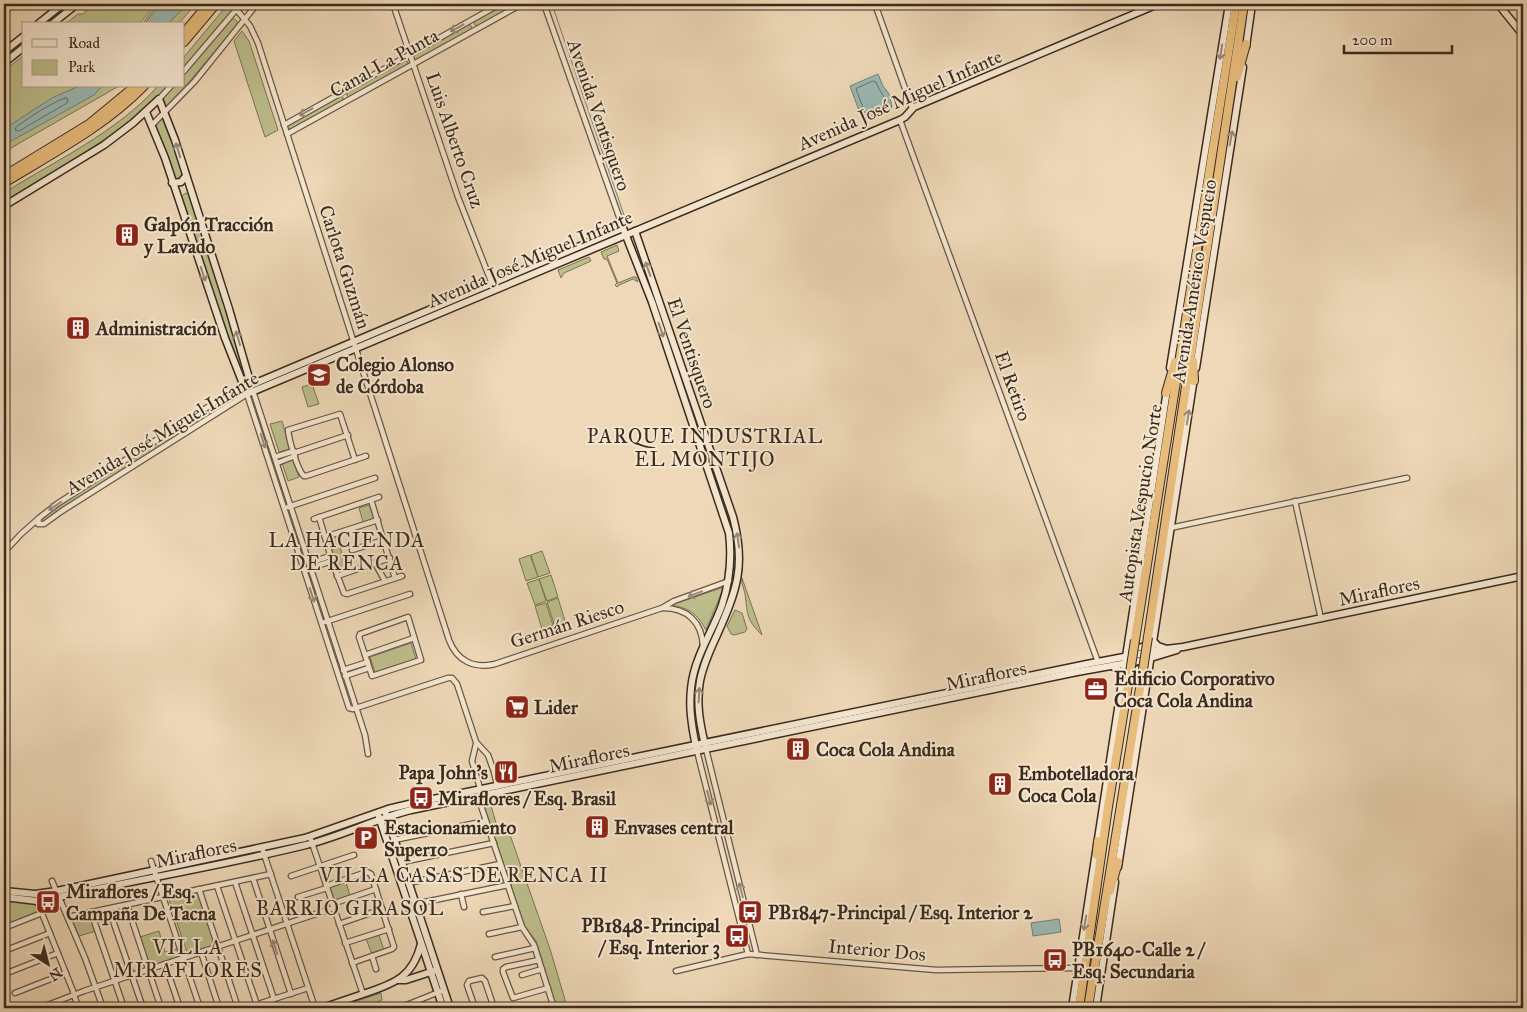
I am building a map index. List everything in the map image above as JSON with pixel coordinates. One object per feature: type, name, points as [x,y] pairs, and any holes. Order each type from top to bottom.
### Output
[{"type":"highway","points":[[185,32],[208,4]]},
{"type":"highway","points":[[185,41],[216,4]]},
{"type":"highway","name":"Autopista Vespucio Norte","points":[[1079,1008],[1095,909],[1126,678],[1135,640],[1236,4]]},
{"type":"highway","name":"Autopista Vespucio Norte","points":[[1088,1008],[1103,909],[1145,673],[1193,336],[1244,4]]},
{"type":"highway","points":[[1230,95],[1237,79],[1246,44]]},
{"type":"highway","points":[[4,176],[89,124],[134,88]]},
{"type":"highway","points":[[4,183],[94,128],[121,108],[142,88]]},
{"type":"highway","points":[[1166,393],[1184,334]]},
{"type":"highway","points":[[1193,336],[1194,381]]},
{"type":"highway","points":[[1095,909],[1098,840]]},
{"type":"highway","points":[[1103,909],[1118,862]]},
{"type":"street","points":[[4,10],[12,4]]},
{"type":"street","points":[[40,22],[63,4]]},
{"type":"street","points":[[54,22],[77,4]]},
{"type":"street","points":[[185,70],[241,4]]},
{"type":"street","points":[[152,126],[195,81],[257,4]]},
{"type":"street","name":"Luis Alberto Cruz","points":[[393,4],[458,197],[492,284]]},
{"type":"street","name":"Canal La Punta","points":[[284,125],[500,4]]},
{"type":"street","name":"Canal La Punta","points":[[287,134],[522,4]]},
{"type":"street","name":"Avenida Ventisquero","points":[[544,4],[626,235]]},
{"type":"street","points":[[875,4],[912,108]]},
{"type":"street","name":"Avenida José Miguel Infante","points":[[413,320],[602,246],[900,120],[912,108],[1158,4]]},
{"type":"street","name":"Avenida Américo Vespucio","points":[[1072,1008],[1126,678],[1126,660],[1166,393],[1229,4]]},
{"type":"street","name":"Avenida Américo Vespucio","points":[[1096,1008],[1145,673],[1150,655],[1150,639],[1194,381],[1252,4]]},
{"type":"street","points":[[1498,4],[1523,35]]},
{"type":"street","name":"Carlota Guzmán","points":[[236,9],[250,26],[258,43],[450,644],[456,654],[465,661],[481,666]]},
{"type":"street","points":[[472,20],[477,29]]},
{"type":"street","points":[[22,38],[4,52],[7,61],[22,49]]},
{"type":"street","points":[[4,206],[96,151],[146,112],[169,88]]},
{"type":"street","points":[[343,91],[348,100]]},
{"type":"street","points":[[159,99],[166,112],[229,309],[249,390],[284,508],[348,707],[351,710],[452,678],[457,684],[476,742],[488,755],[497,785]]},
{"type":"street","points":[[146,112],[172,182],[224,338],[249,390],[276,460],[365,735],[368,754]]},
{"type":"street","name":"El Retiro","points":[[900,120],[1098,662]]},
{"type":"street","points":[[172,182],[181,182],[186,176]]},
{"type":"street","points":[[177,197],[185,192],[192,193]]},
{"type":"street","name":"Avenida José Miguel Infante","points":[[249,390],[219,412],[44,524],[39,524],[38,519],[65,499],[214,403],[413,320],[623,228]]},
{"type":"street","name":"El Ventisquero","points":[[635,231],[678,367],[737,534],[739,566],[733,597],[705,661],[700,680],[698,695],[699,714],[705,746]]},
{"type":"street","name":"El Ventisquero","points":[[626,235],[678,367]]},
{"type":"street","points":[[599,238],[602,246]]},
{"type":"street","points":[[633,252],[641,249]]},
{"type":"street","points":[[214,403],[219,407],[219,412]]},
{"type":"street","points":[[355,460],[341,416],[337,413],[288,430],[294,454],[302,474],[305,476],[355,460],[366,456]]},
{"type":"street","points":[[276,460],[348,435]]},
{"type":"street","points":[[284,508],[375,478]]},
{"type":"street","points":[[1170,528],[1407,478]]},
{"type":"street","name":"El Ventisquero","points":[[697,748],[690,709],[694,673],[703,646],[722,606],[729,581],[731,550],[719,487]]},
{"type":"street","points":[[379,497],[316,518],[325,537],[344,593],[347,594],[402,576]]},
{"type":"street","points":[[371,500],[395,578]]},
{"type":"street","points":[[1295,501],[1320,619]]},
{"type":"street","points":[[9,547],[38,519]]},
{"type":"street","points":[[325,537],[378,520]]},
{"type":"street","points":[[352,550],[384,540]]},
{"type":"street","points":[[310,565],[331,558]]},
{"type":"street","points":[[337,576],[390,558]]},
{"type":"street","points":[[375,563],[385,581]]},
{"type":"street","name":"Miraflores","points":[[410,807],[478,797],[705,746],[1113,663],[1523,576]]},
{"type":"street","name":"Germán Riesco","points":[[481,666],[495,664],[662,608],[674,601],[729,581]]},
{"type":"street","points":[[321,623],[410,594]]},
{"type":"street","points":[[662,608],[679,610],[691,616],[701,631],[703,646]]},
{"type":"street","points":[[408,617],[414,638],[421,660],[372,676],[359,636],[360,634],[408,617]]},
{"type":"street","points":[[365,655],[414,638]]},
{"type":"street","points":[[1145,673],[1142,668],[1132,670],[1126,678],[1113,663],[1128,646],[1137,648],[1145,646],[1150,639],[1158,646],[1166,649]]},
{"type":"street","name":"Miraflores","points":[[1150,655],[1166,649],[1183,647]]},
{"type":"street","points":[[343,670],[368,662]]},
{"type":"street","name":"Miraflores","points":[[777,731],[1098,662],[1113,663]]},
{"type":"street","points":[[345,676],[369,668]]},
{"type":"street","points":[[693,732],[702,731]]},
{"type":"street","points":[[476,742],[472,761],[480,789]]},
{"type":"street","points":[[705,746],[757,954]]},
{"type":"street","points":[[697,748],[748,954]]},
{"type":"street","name":"Miraflores","points":[[4,897],[37,901],[58,894],[311,840],[386,814],[497,785],[585,766],[697,748]]},
{"type":"street","points":[[585,766],[586,774]]},
{"type":"street","points":[[478,797],[522,927],[536,948],[555,1008],[564,1006]]},
{"type":"street","points":[[386,814],[422,925],[434,971],[441,991],[450,1008]]},
{"type":"street","points":[[379,817],[421,944],[434,971]]},
{"type":"street","points":[[394,840],[486,821]]},
{"type":"street","points":[[311,840],[363,994]]},
{"type":"street","points":[[402,862],[494,843]]},
{"type":"street","points":[[263,851],[315,1008]]},
{"type":"street","points":[[292,876],[354,855]]},
{"type":"street","points":[[151,862],[200,1008]]},
{"type":"street","points":[[408,883],[500,864]]},
{"type":"street","points":[[298,897],[369,872],[394,948],[352,963]]},
{"type":"street","points":[[68,917],[271,874]]},
{"type":"street","points":[[253,878],[291,994]]},
{"type":"street","points":[[52,881],[103,1008]]},
{"type":"street","points":[[235,882],[274,999]]},
{"type":"street","points":[[415,904],[508,885]]},
{"type":"street","points":[[217,886],[257,1005]]},
{"type":"street","points":[[40,1008],[74,994],[287,923],[376,889]]},
{"type":"street","points":[[199,890],[238,1008]]},
{"type":"street","name":"Miraflores","points":[[4,891],[58,894]]},
{"type":"street","points":[[461,894],[464,907]]},
{"type":"street","points":[[37,901],[78,1008]]},
{"type":"street","points":[[127,905],[161,1008]]},
{"type":"street","points":[[482,912],[515,906]]},
{"type":"street","points":[[109,909],[143,1008]]},
{"type":"street","points":[[339,924],[382,910]]},
{"type":"street","points":[[91,912],[124,1008]]},
{"type":"street","points":[[4,928],[42,913]]},
{"type":"street","points":[[322,1008],[343,1003],[399,980],[414,963],[421,944],[422,925]]},
{"type":"street","points":[[489,934],[522,927]]},
{"type":"street","points":[[346,943],[389,929]]},
{"type":"street","points":[[4,951],[50,933]]},
{"type":"street","points":[[495,958],[536,948]]},
{"type":"street","points":[[200,952],[219,1008]]},
{"type":"street","points":[[7,973],[58,953]]},
{"type":"street","name":"Interior Dos","points":[[676,971],[748,954],[936,970],[1078,968]]},
{"type":"street","points":[[372,956],[376,969]]},
{"type":"street","points":[[539,960],[503,969],[513,998],[548,988]]},
{"type":"street","points":[[165,964],[180,1008]]},
{"type":"street","points":[[522,975],[542,969]]},
{"type":"street","points":[[399,980],[406,980],[434,971]]},
{"type":"street","points":[[15,993],[66,973]]},
{"type":"street","points":[[475,1008],[467,985],[469,981],[482,978],[485,981],[494,1008]]},
{"type":"street","points":[[246,1008],[308,988]]},
{"type":"street","points":[[399,1008],[441,991]]},
{"type":"street","points":[[441,991],[443,1008]]},
{"type":"street","points":[[414,1001],[417,1008]]},
{"type":"street","points":[[343,1003],[348,1008]]},
{"type":"green space","points":[[93,4],[156,4],[141,22],[67,22],[78,14],[83,14]]},
{"type":"green space","points":[[158,4],[196,4],[180,22],[144,22]]},
{"type":"green space","points":[[228,4],[239,4],[185,67],[185,56]]},
{"type":"green space","points":[[504,4],[518,4],[478,26],[475,25],[476,19]]},
{"type":"green space","points":[[232,18],[237,21],[237,25],[185,87],[185,74]]},
{"type":"green space","points":[[466,24],[471,26],[472,29],[417,60],[414,59],[413,55],[415,53]]},
{"type":"green space","points":[[242,31],[249,41],[278,130],[265,137],[234,41]]},
{"type":"green space","points":[[22,57],[22,88],[116,88],[4,152],[4,71]]},
{"type":"green space","points":[[404,60],[408,62],[407,65],[351,97],[347,96],[347,92]]},
{"type":"green space","points":[[156,88],[166,88],[110,135],[4,202],[4,193],[105,132],[141,103]]},
{"type":"green space","points":[[171,88],[184,88],[168,106],[165,106],[162,98]]},
{"type":"green space","points":[[339,96],[343,97],[343,101],[292,130],[287,128],[287,126]]},
{"type":"green space","points":[[164,116],[185,176],[178,181],[175,180],[155,126]]},
{"type":"green space","points":[[186,193],[191,197],[249,383],[247,385],[228,343],[180,197]]},
{"type":"green space","points":[[617,245],[619,251],[607,256],[618,283],[633,277],[636,277],[638,282],[633,279],[617,287],[615,285],[617,283],[607,259],[604,259],[601,252]]},
{"type":"green space","points":[[641,253],[680,366],[675,367],[637,254]]},
{"type":"green space","points":[[589,257],[591,261],[564,273],[561,278],[558,270]]},
{"type":"green space","points":[[681,369],[720,485],[716,486],[677,370]]},
{"type":"green space","points":[[312,384],[319,404],[308,407],[302,387]]},
{"type":"green space","points":[[252,395],[287,505],[285,504],[250,397]]},
{"type":"green space","points":[[213,406],[217,406],[218,411],[43,523],[40,522],[56,507]]},
{"type":"green space","points":[[282,421],[290,449],[279,452],[270,424]]},
{"type":"green space","points":[[293,460],[299,477],[288,481],[282,463]]},
{"type":"green space","points":[[721,488],[737,544],[737,571],[733,571],[732,545],[717,490]]},
{"type":"green space","points":[[371,504],[375,519],[363,522],[359,508]]},
{"type":"green space","points":[[287,510],[289,510],[325,618],[323,620]]},
{"type":"green space","points":[[336,536],[348,570],[338,573],[327,539]]},
{"type":"green space","points":[[542,551],[550,573],[538,577],[531,555]]},
{"type":"green space","points":[[530,555],[538,577],[526,581],[519,559]]},
{"type":"green space","points":[[551,575],[558,597],[547,601],[539,579]]},
{"type":"green space","points":[[732,575],[737,576],[735,585],[703,663],[699,728],[695,728],[693,695],[695,678],[703,651],[730,587]]},
{"type":"green space","points":[[742,578],[762,635],[749,617]]},
{"type":"green space","points":[[539,579],[546,601],[535,605],[527,583]]},
{"type":"green space","points":[[724,587],[706,630],[699,619],[692,613],[684,608],[671,605]]},
{"type":"green space","points":[[558,598],[565,621],[554,624],[547,602]]},
{"type":"green space","points":[[546,603],[553,625],[542,629],[535,606]]},
{"type":"green space","points":[[735,610],[742,613],[747,629],[745,632],[734,635],[731,634],[727,626]]},
{"type":"green space","points":[[411,643],[416,659],[375,672],[370,657]]},
{"type":"green space","points":[[489,799],[499,833],[509,832],[550,949],[566,1003],[556,1006],[536,941],[525,927],[482,800]]},
{"type":"green space","points":[[346,882],[350,896],[334,901],[330,887]]},
{"type":"green space","points":[[198,892],[217,945],[188,955],[168,897]]},
{"type":"green space","points":[[4,901],[36,903],[40,912],[11,923],[4,907]]},
{"type":"green space","points":[[91,914],[96,931],[79,936],[71,918]]},
{"type":"green space","points":[[159,931],[165,952],[177,949],[180,957],[149,967],[140,937]]},
{"type":"green space","points":[[379,935],[384,950],[372,954],[366,939]]},
{"type":"green space","points":[[381,993],[382,1000],[370,1005],[371,1008],[351,1008],[350,1003]]},
{"type":"water","points":[[161,4],[187,4],[170,22],[146,22]]},
{"type":"water","points":[[878,74],[889,94],[892,107],[883,114],[862,119],[850,86]]},
{"type":"water","points":[[74,88],[100,88],[94,95],[4,145],[4,129],[52,98]]},
{"type":"water","points":[[1059,919],[1061,932],[1033,936],[1031,923]]},
{"type":"waterway","points":[[552,4],[627,224]]},
{"type":"place","name":"Galpón Tracción y Lavado","points":[[127,235]]},
{"type":"place","name":"Administración","points":[[78,328]]},
{"type":"place","name":"Colegio Alonso de Córdoba","points":[[319,375]]},
{"type":"place","name":"Edificio Corporativo Coca Cola Andina","points":[[1096,689]]},
{"type":"place","name":"Lider","points":[[517,707]]},
{"type":"place","name":"Coca Cola Andina","points":[[798,749]]},
{"type":"place","name":"Papa John's","points":[[506,772]]},
{"type":"place","name":"Embotelladora Coca Cola","points":[[1000,784]]},
{"type":"place","name":"Miraflores / Esq. Brasil","points":[[421,798]]},
{"type":"place","name":"Envases central","points":[[597,827]]},
{"type":"place","name":"Estacionamiento Super10","points":[[366,838]]},
{"type":"place","name":"Miraflores / Esq. Campaña De Tacna","points":[[48,902]]},
{"type":"place","name":"PB1847-Principal / Esq. Interior 2","points":[[750,912]]},
{"type":"place","name":"PB1848-Principal / Esq. Interior 3","points":[[737,936]]},
{"type":"place","name":"PB1640-Calle 2 / Esq. Secundaria","points":[[1055,960]]},
{"type":"district","name":"PARQUE INDUSTRIAL EL MONTIJO","points":[[705,448]]},
{"type":"district","name":"LA HACIENDA DE RENCA","points":[[347,552]]},
{"type":"district","name":"VILLA CASAS DE RENCA II","points":[[464,875]]},
{"type":"district","name":"BARRIO GIRASOL","points":[[350,908]]},
{"type":"district","name":"VILLA MIRAFLORES","points":[[188,958]]}]
